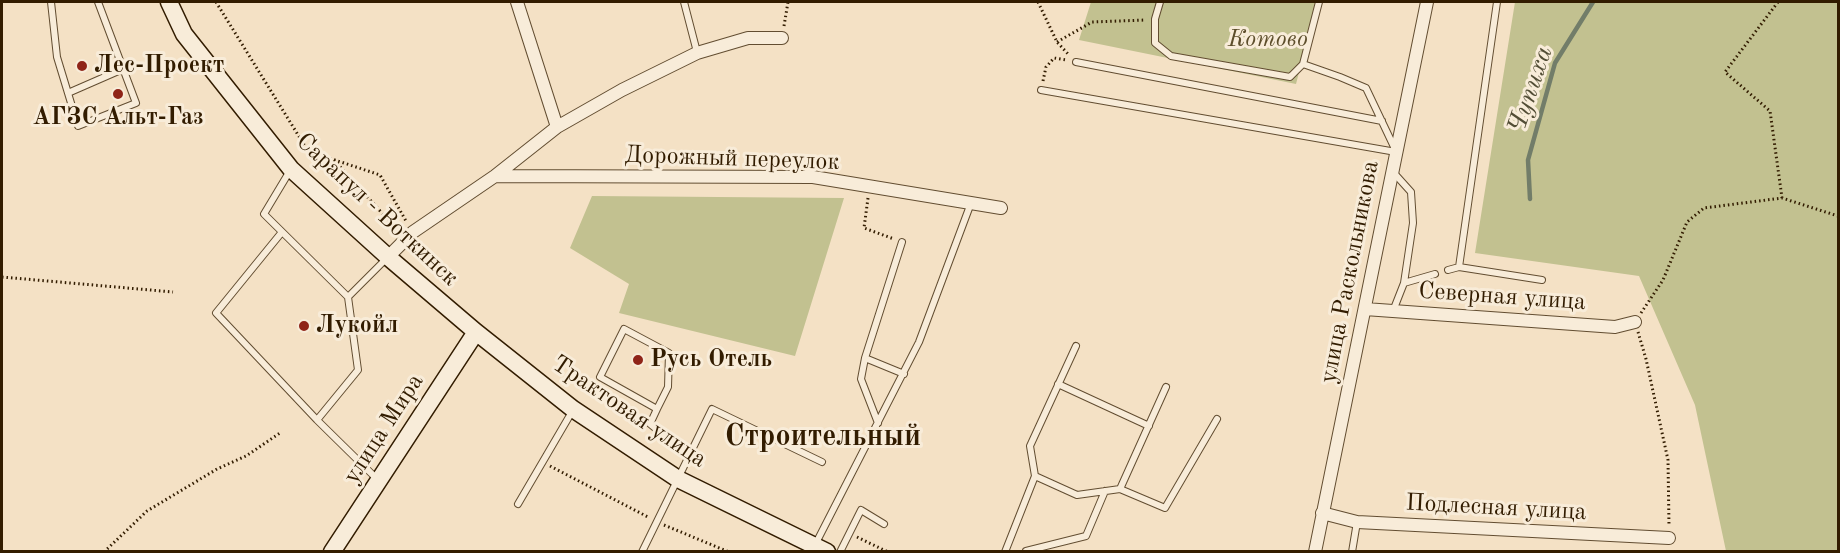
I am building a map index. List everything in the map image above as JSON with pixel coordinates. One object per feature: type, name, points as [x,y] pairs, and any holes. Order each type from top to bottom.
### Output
[{"type":"main road","name":"Сарапул - Воткинск","points":[[169,2],[184,34],[291,169],[388,257],[476,332]]},
{"type":"main road","name":"Трактовая улица","points":[[476,332],[573,409],[678,479],[821,548]]},
{"type":"main road","name":"улица Мира","points":[[332,552],[476,332]]},
{"type":"street","points":[[517,2],[557,128]]},
{"type":"street","name":"улица Раскольникова","points":[[1315,552],[1427,2]]},
{"type":"street","points":[[388,257],[412,232],[495,176],[557,128],[622,90],[697,53],[748,38],[782,38]]},
{"type":"street","name":"Дорожный переулок","points":[[495,176],[813,177],[1001,208]]},
{"type":"street","name":"Северная улица","points":[[1365,309],[1615,327],[1635,322]]},
{"type":"street","name":"Подлесная улица","points":[[1323,513],[1357,522],[1669,538]]},
{"type":"lane","points":[[51,2],[57,57],[78,126],[136,103],[98,2]]},
{"type":"lane","points":[[684,2],[697,53]]},
{"type":"lane","points":[[1160,2],[1155,19],[1155,43],[1171,56],[1290,77],[1304,64],[1319,2]]},
{"type":"lane","points":[[1459,267],[1497,2]]},
{"type":"lane","points":[[1076,62],[1382,121]]},
{"type":"lane","points":[[1304,64],[1340,76],[1366,88],[1396,152]]},
{"type":"lane","points":[[68,93],[123,69]]},
{"type":"lane","points":[[1041,90],[1396,152]]},
{"type":"lane","points":[[291,169],[264,214],[348,297],[358,370],[317,420]]},
{"type":"lane","points":[[1392,171],[1411,192],[1413,223],[1404,283],[1393,311]]},
{"type":"lane","points":[[821,548],[878,423],[919,342],[971,203]]},
{"type":"lane","points":[[282,232],[216,313],[317,420],[379,481]]},
{"type":"lane","points":[[878,423],[861,379],[865,358],[902,242]]},
{"type":"lane","points":[[348,297],[388,257]]},
{"type":"lane","points":[[1448,270],[1459,267],[1542,280]]},
{"type":"lane","points":[[1404,283],[1435,274]]},
{"type":"lane","points":[[657,408],[600,377],[624,329],[669,353],[668,387],[650,424],[692,450]]},
{"type":"lane","points":[[1005,552],[1035,476],[1030,446],[1076,346]]},
{"type":"lane","points":[[865,358],[904,374]]},
{"type":"lane","points":[[1058,384],[1149,426]]},
{"type":"lane","points":[[1120,489],[1166,387]]},
{"type":"lane","points":[[518,504],[573,409]]},
{"type":"lane","points":[[642,552],[712,409],[822,462]]},
{"type":"lane","points":[[1035,476],[1077,495],[1120,489],[1165,508],[1216,419]]},
{"type":"lane","points":[[1026,551],[1086,536],[1105,491]]},
{"type":"lane","points":[[840,552],[861,510],[884,524]]},
{"type":"lane","points":[[1352,552],[1357,522]]},
{"type":"path","points":[[216,2],[308,151],[380,175],[412,232]]},
{"type":"path","points":[[782,38],[788,2]]},
{"type":"path","points":[[1038,2],[1057,42],[1076,62]]},
{"type":"path","points":[[1778,2],[1725,72],[1770,111],[1782,198]]},
{"type":"path","points":[[1057,42],[1092,22],[1155,19]]},
{"type":"path","points":[[1041,90],[1047,67],[1054,58],[1076,62]]},
{"type":"path","points":[[333,159],[391,223],[400,245]]},
{"type":"path","points":[[869,186],[864,228],[902,242]]},
{"type":"path","points":[[1669,538],[1668,460],[1646,359],[1635,322],[1663,280],[1687,222],[1704,208],[1782,198],[1839,216]]},
{"type":"path","points":[[2,278],[173,292]]},
{"type":"path","points":[[104,552],[147,511],[217,469],[246,456],[280,433]]},
{"type":"path","points":[[542,462],[657,522],[729,552]]},
{"type":"path","points":[[850,533],[888,552]]},
{"type":"green space","name":"Котово","points":[[1091,2],[1317,2],[1296,84],[1079,40]]},
{"type":"green space","points":[[1515,2],[1838,2],[1838,551],[1726,551],[1695,405],[1639,276],[1475,253]]},
{"type":"green space","points":[[592,196],[844,198],[795,356],[619,313],[629,284],[570,248]]},
{"type":"waterway","name":"Чупиха","points":[[1530,199],[1528,160],[1555,63],[1593,2]]},
{"type":"place","name":"Лес-Проект","points":[[82,66]]},
{"type":"place","name":"АГЗС Альт-Газ","points":[[118,94]]},
{"type":"place","name":"Лукойл","points":[[304,326]]},
{"type":"place","name":"Русь Отель","points":[[638,360]]},
{"type":"district","name":"Строительный","points":[[823,437]]}]
